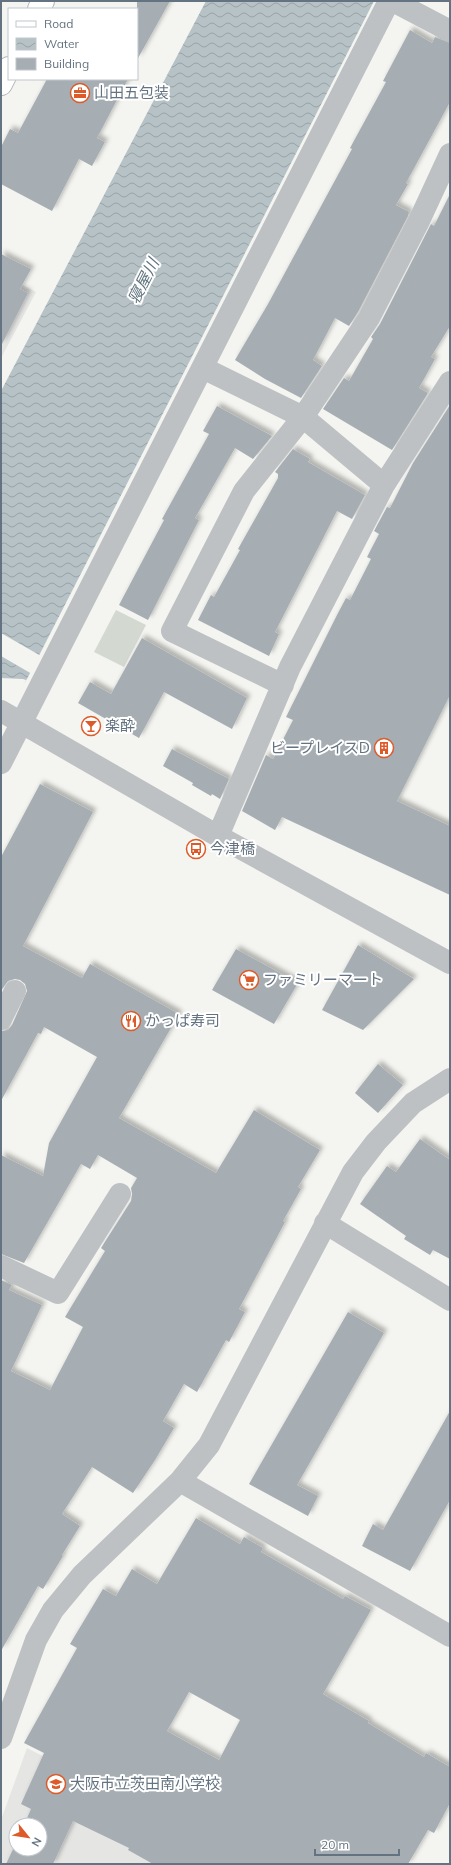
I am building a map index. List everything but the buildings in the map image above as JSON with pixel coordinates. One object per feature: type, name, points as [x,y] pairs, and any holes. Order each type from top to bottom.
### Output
[{"type":"main road","points":[[1,84],[8,70]]},
{"type":"street","points":[[1,763],[11,717],[203,368],[389,1]]},
{"type":"street","points":[[393,1],[450,32]]},
{"type":"street","points":[[283,685],[172,631],[244,492],[303,417],[369,318],[419,221],[450,154]]},
{"type":"street","points":[[203,368],[303,417],[384,485]]},
{"type":"street","points":[[218,836],[290,667],[384,485],[450,382]]},
{"type":"street","points":[[11,717],[218,836],[450,963]]},
{"type":"street","points":[[1,1019],[15,991]]},
{"type":"street","points":[[1,1738],[36,1640],[53,1610],[82,1575],[180,1481],[209,1445],[353,1172],[376,1142],[412,1103],[450,1078]]},
{"type":"street","points":[[1,1266],[58,1294],[120,1194]]},
{"type":"street","points":[[325,1223],[450,1300]]},
{"type":"street","points":[[180,1481],[450,1636]]},
{"type":"shaded area","points":[[1,274],[36,292],[1,358]]},
{"type":"shaded area","points":[[116,610],[146,625],[124,667],[94,652]]},
{"type":"shaded area","name":"大阪市立茨田南小学校","points":[[27,1748],[253,1864],[1,1864],[1,1820]]},
{"type":"water","name":"寝屋川","points":[[206,1],[374,1],[28,677],[1,722],[1,391]]},
{"type":"pier","points":[[1,633],[41,656],[32,674],[1,656]]},
{"type":"pier","points":[[1,678],[26,680],[15,704],[1,724]]},
{"type":"place","name":"山田五包装","points":[[80,93]]},
{"type":"place","name":"楽酔","points":[[91,726]]},
{"type":"place","name":"ビープレイスD","points":[[384,748]]},
{"type":"place","name":"今津橋","points":[[196,849]]},
{"type":"place","name":"ファミリーマート","points":[[249,980]]},
{"type":"place","name":"かっぱ寿司","points":[[131,1021]]},
{"type":"place","name":"大阪市立茨田南小学校","points":[[56,1784]]}]
